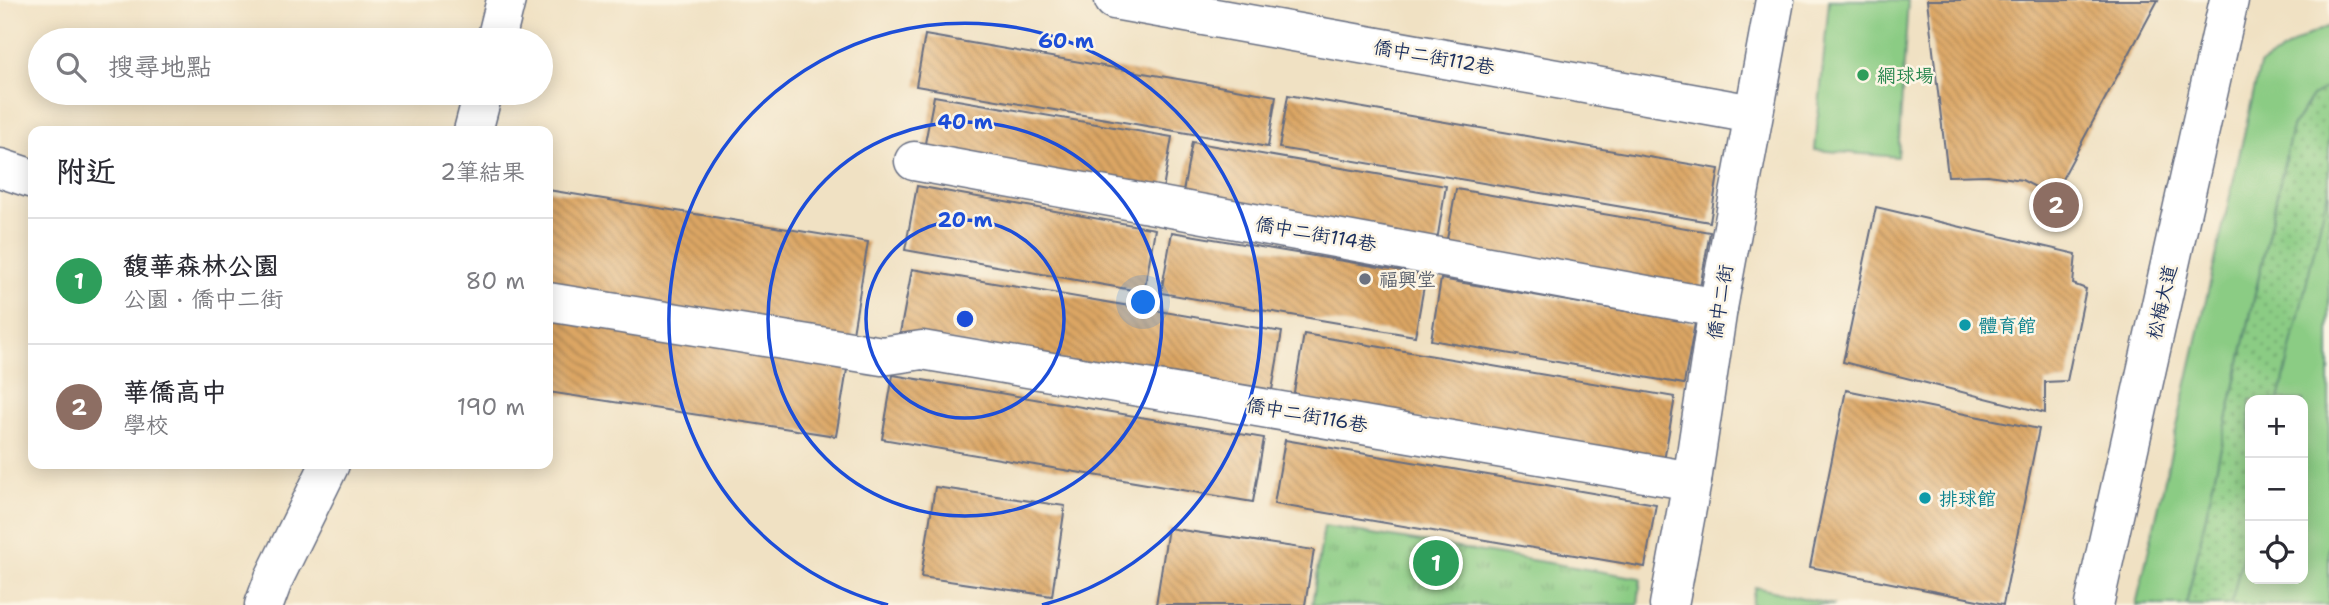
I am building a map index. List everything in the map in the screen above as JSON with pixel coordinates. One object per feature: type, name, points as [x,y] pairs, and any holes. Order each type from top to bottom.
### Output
[{"type":"street","points":[[499,28],[506,0]]},
{"type":"street","name":"僑中二街112巷","points":[[1114,0],[1754,114]]},
{"type":"street","name":"僑中二街","points":[[1669,605],[1692,481],[1718,307],[1775,0]]},
{"type":"street","name":"松梅大道","points":[[2094,605],[2229,0]]},
{"type":"street","points":[[475,126],[480,105]]},
{"type":"street","name":"僑中二街114巷","points":[[914,161],[1718,307]]},
{"type":"street","points":[[0,168],[28,178]]},
{"type":"street","name":"僑中二街116巷","points":[[553,303],[881,356],[922,350],[1692,481]]},
{"type":"street","points":[[264,605],[274,578],[328,469]]},
{"type":"green space","name":"網球場","points":[[1829,0],[1908,0],[1898,157],[1815,150]]},
{"type":"green space","points":[[2329,26],[2329,86],[2312,96],[2292,127],[2186,605],[2136,605],[2260,65],[2306,36]]},
{"type":"green space","points":[[2329,86],[2329,605],[2186,605],[2292,127],[2312,96]]},
{"type":"green space","points":[[2329,187],[2329,605],[2231,605],[2245,545],[2245,584],[2308,584],[2308,395],[2280,395]]},
{"type":"green space","points":[[1324,526],[1641,578],[1638,605],[1312,605]]},
{"type":"green space","points":[[1755,587],[1834,605],[1751,605]]},
{"type":"building","points":[[1927,0],[2158,0],[2053,196],[2022,180],[1988,175],[1948,176]]},
{"type":"building","points":[[925,35],[1276,96],[1268,147],[916,86]]},
{"type":"building","points":[[1288,95],[1719,169],[1710,222],[1279,148]]},
{"type":"building","points":[[934,96],[1172,137],[1161,201],[922,159]]},
{"type":"building","points":[[1192,142],[1446,186],[1436,247],[1181,203]]},
{"type":"building","points":[[917,186],[1155,229],[1144,292],[905,250]]},
{"type":"building","points":[[1456,189],[1710,232],[1699,293],[1445,250]]},
{"type":"building","points":[[553,191],[868,242],[836,436],[553,393]]},
{"type":"building","name":"體育館","points":[[1876,207],[2076,254],[2073,284],[2086,289],[2067,381],[2045,382],[2045,413],[1843,362]]},
{"type":"building","points":[[1172,232],[1426,275],[1415,336],[1161,293]]},
{"type":"building","points":[[912,269],[1282,332],[1271,396],[900,333]]},
{"type":"building","points":[[1441,279],[1695,323],[1684,384],[1431,340]]},
{"type":"building","points":[[1304,334],[1675,397],[1664,461],[1293,398]]},
{"type":"building","points":[[893,375],[1264,438],[1253,502],[882,439]]},
{"type":"building","name":"排球館","points":[[1846,390],[2039,429],[2003,605],[1810,567]]},
{"type":"building","points":[[1285,440],[1656,504],[1645,567],[1274,504]]},
{"type":"building","points":[[935,487],[1065,506],[1052,596],[921,577]]},
{"type":"building","points":[[1168,528],[1314,550],[1305,605],[1156,605]]},
{"type":"place","name":"網球場","points":[[1863,75]]},
{"type":"place","name":"華僑高中","points":[[2056,205]]},
{"type":"place","name":"福興堂","points":[[1365,279]]},
{"type":"place","name":"體育館","points":[[1965,325]]},
{"type":"place","name":"排球館","points":[[1925,498]]},
{"type":"place","name":"馥華森林公園","points":[[1436,563]]}]
